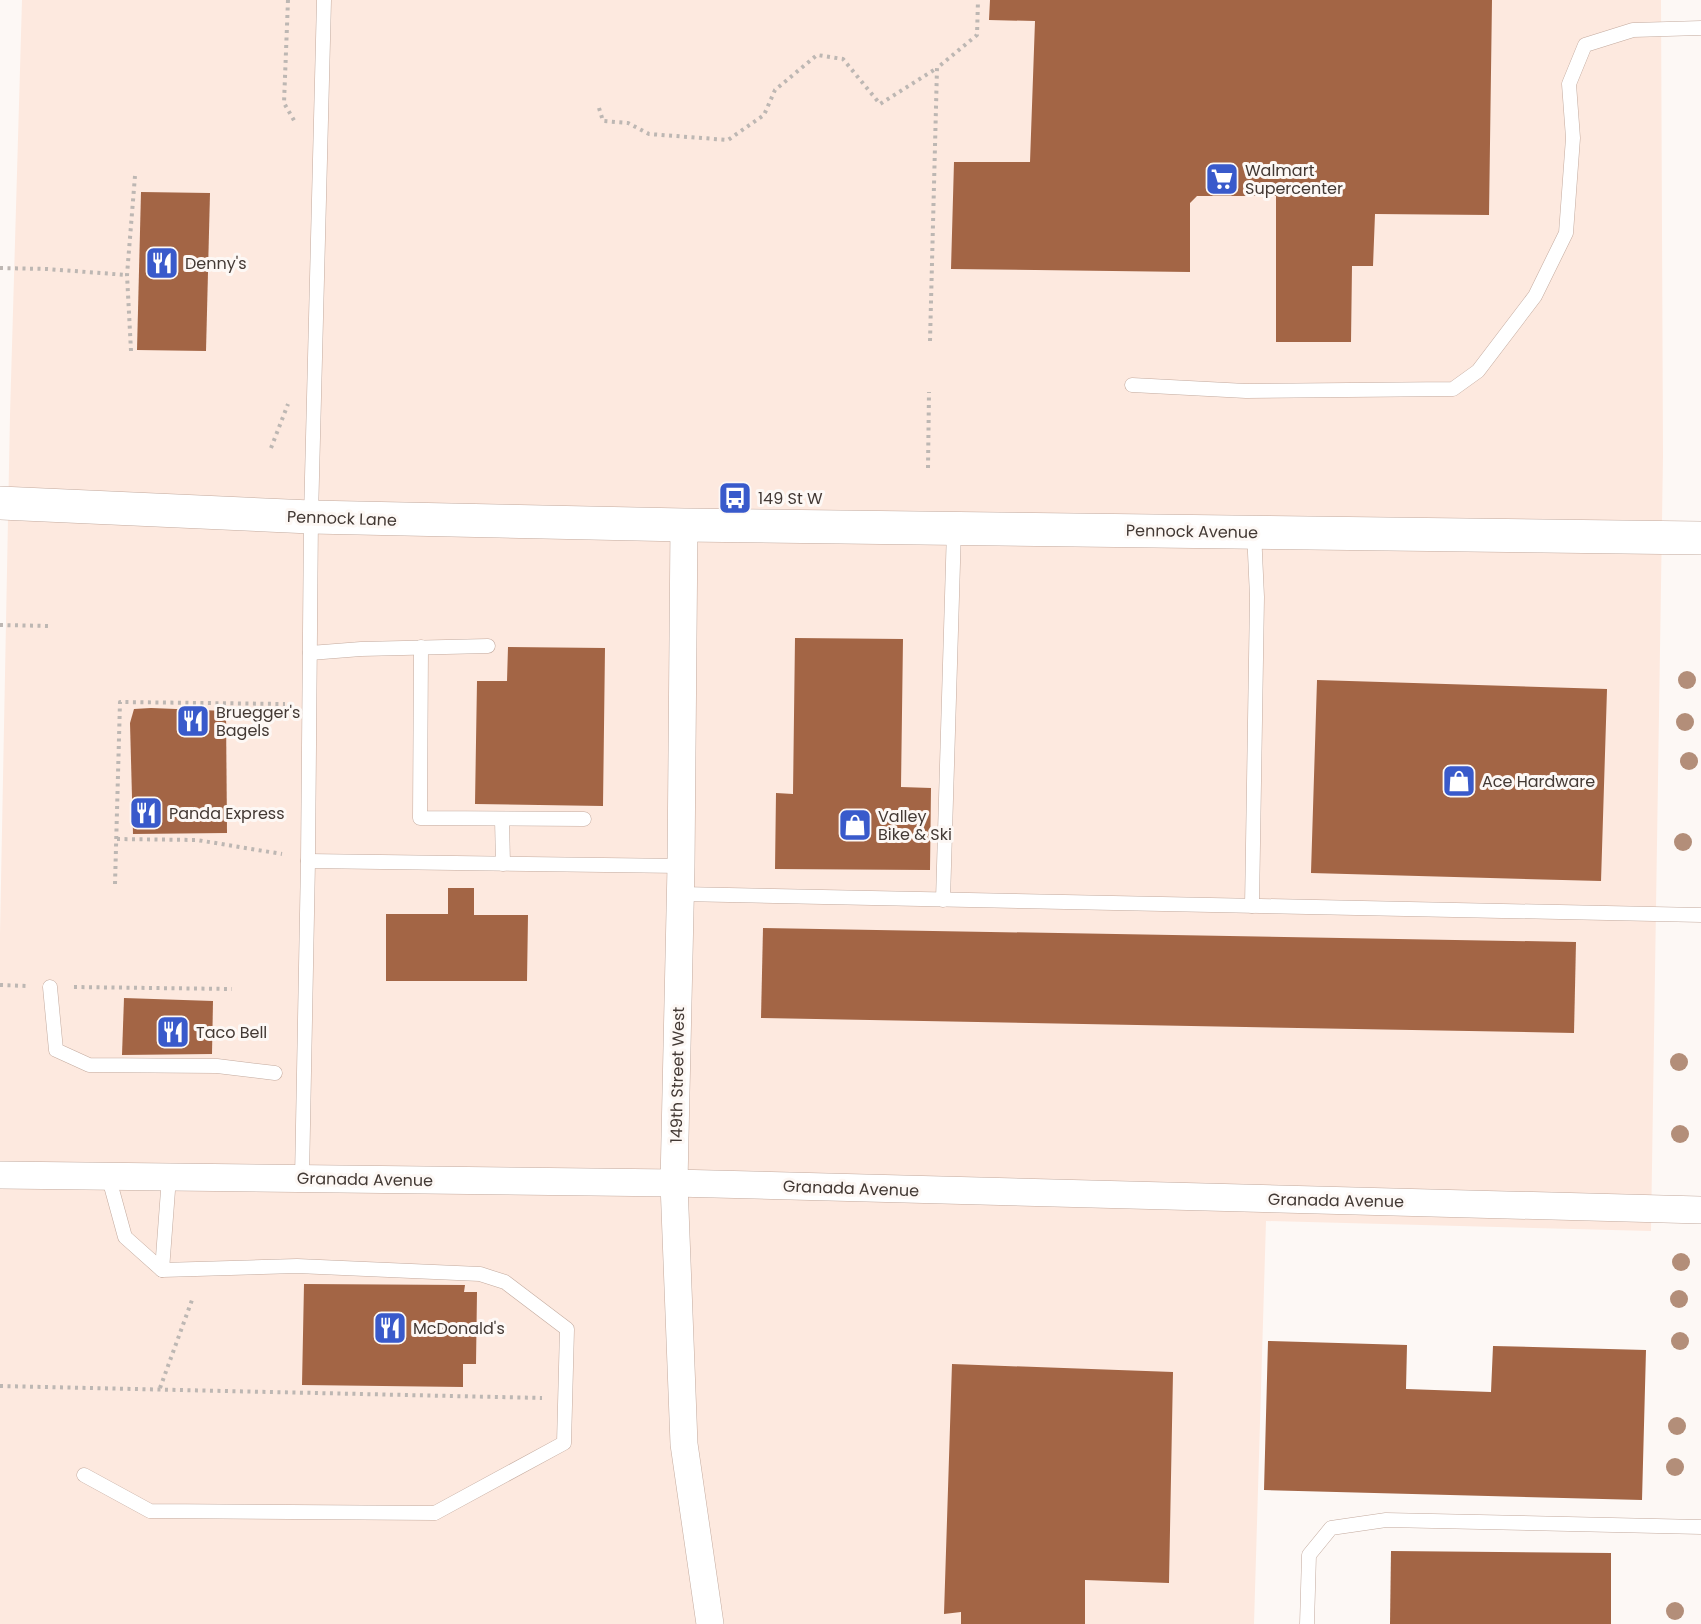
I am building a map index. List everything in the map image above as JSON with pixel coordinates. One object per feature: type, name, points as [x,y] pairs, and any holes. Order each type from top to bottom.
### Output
[{"type":"street","name":"Pennock Lane","points":[[0,503],[311,517],[684,525]]},
{"type":"street","name":"Pennock Avenue","points":[[684,525],[1701,538]]},
{"type":"street","name":"149th Street West","points":[[684,525],[681,894],[674,1183],[684,1444],[710,1624]]},
{"type":"street","name":"Granada Avenue","points":[[0,1175],[674,1183],[1701,1210]]},
{"type":"lane","points":[[302,1178],[311,517],[324,0]]},
{"type":"lane","points":[[1132,385],[1246,391],[1453,389],[1478,371],[1535,296],[1566,233],[1573,138],[1569,84],[1585,45],[1633,30],[1701,28]]},
{"type":"lane","points":[[943,900],[954,529]]},
{"type":"lane","points":[[1252,906],[1257,597],[1254,531]]},
{"type":"lane","points":[[310,653],[361,649],[488,646]]},
{"type":"lane","points":[[421,647],[420,818],[584,819]]},
{"type":"lane","points":[[502,819],[502,864]]},
{"type":"lane","points":[[308,861],[681,866]]},
{"type":"lane","points":[[681,894],[1701,915]]},
{"type":"lane","points":[[50,987],[56,1050],[89,1065],[217,1066],[275,1073]]},
{"type":"lane","points":[[84,1475],[150,1511],[435,1513],[564,1443],[567,1329],[505,1282],[480,1274],[297,1266],[162,1270],[125,1237],[108,1175]]},
{"type":"lane","points":[[162,1270],[169,1177]]},
{"type":"lane","points":[[1307,1624],[1309,1555],[1330,1528],[1386,1520],[1701,1527]]},
{"type":"path","points":[[599,108],[603,121],[628,123],[649,134],[728,140],[764,115],[775,90],[818,55],[843,59],[880,104],[937,68],[977,36],[978,0]]},
{"type":"path","points":[[930,341],[937,68]]},
{"type":"path","points":[[131,351],[127,275],[135,176]]},
{"type":"path","points":[[0,268],[127,275]]},
{"type":"path","points":[[928,468],[929,392]]},
{"type":"path","points":[[0,625],[49,626]]},
{"type":"path","points":[[115,884],[120,702],[286,704]]},
{"type":"path","points":[[117,839],[197,840],[282,854]]},
{"type":"path","points":[[0,985],[232,989]]},
{"type":"path","points":[[160,1388],[192,1300]]},
{"type":"path","points":[[0,1386],[565,1398]]},
{"type":"shaded area","points":[[22,0],[1661,0],[1663,456],[1651,1231],[1266,1221],[1254,1624],[0,1624],[0,934],[10,415]]},
{"type":"building","name":"Walmart Supercenter","points":[[990,0],[1492,0],[1489,215],[1375,214],[1373,266],[1352,266],[1351,342],[1276,342],[1276,196],[1197,196],[1190,203],[1190,272],[951,269],[954,162],[1030,162],[1035,21],[989,20]]},
{"type":"building","points":[[141,192],[210,193],[206,351],[137,350]]},
{"type":"building","points":[[795,638],[903,639],[901,787],[931,788],[930,870],[775,869],[776,793],[793,794]]},
{"type":"building","points":[[508,647],[605,648],[603,806],[475,804],[477,681],[507,681]]},
{"type":"building","name":"Ace Hardware","points":[[1317,680],[1607,689],[1601,881],[1311,873]]},
{"type":"building","points":[[134,709],[226,711],[227,833],[133,834],[130,723]]},
{"type":"building","points":[[448,888],[474,888],[474,915],[528,915],[527,981],[386,981],[386,914],[448,914]]},
{"type":"building","points":[[763,928],[1576,942],[1574,1033],[761,1018]]},
{"type":"building","points":[[124,998],[213,1001],[212,1054],[122,1055]]},
{"type":"building","name":"McDonald's","points":[[304,1284],[465,1285],[464,1292],[477,1292],[476,1364],[463,1364],[463,1387],[302,1385]]},
{"type":"building","points":[[1268,1341],[1407,1345],[1406,1389],[1491,1392],[1493,1346],[1646,1350],[1642,1500],[1264,1490]]},
{"type":"building","points":[[952,1364],[1173,1372],[1169,1583],[1085,1580],[1085,1624],[961,1624],[961,1612],[944,1614]]},
{"type":"building","points":[[1391,1551],[1611,1553],[1611,1624],[1390,1624]]},
{"type":"place","name":"Walmart Supercenter","points":[[1222,179]]},
{"type":"place","name":"Denny's","points":[[162,263]]},
{"type":"place","name":"149 St W","points":[[735,498]]},
{"type":"place","name":"Bruegger's Bagels","points":[[193,721]]},
{"type":"place","name":"Ace Hardware","points":[[1459,781]]},
{"type":"place","name":"Panda Express","points":[[146,813]]},
{"type":"place","name":"Valley Bike & Ski","points":[[855,825]]},
{"type":"place","name":"Taco Bell","points":[[173,1032]]},
{"type":"place","name":"McDonald's","points":[[390,1328]]}]
